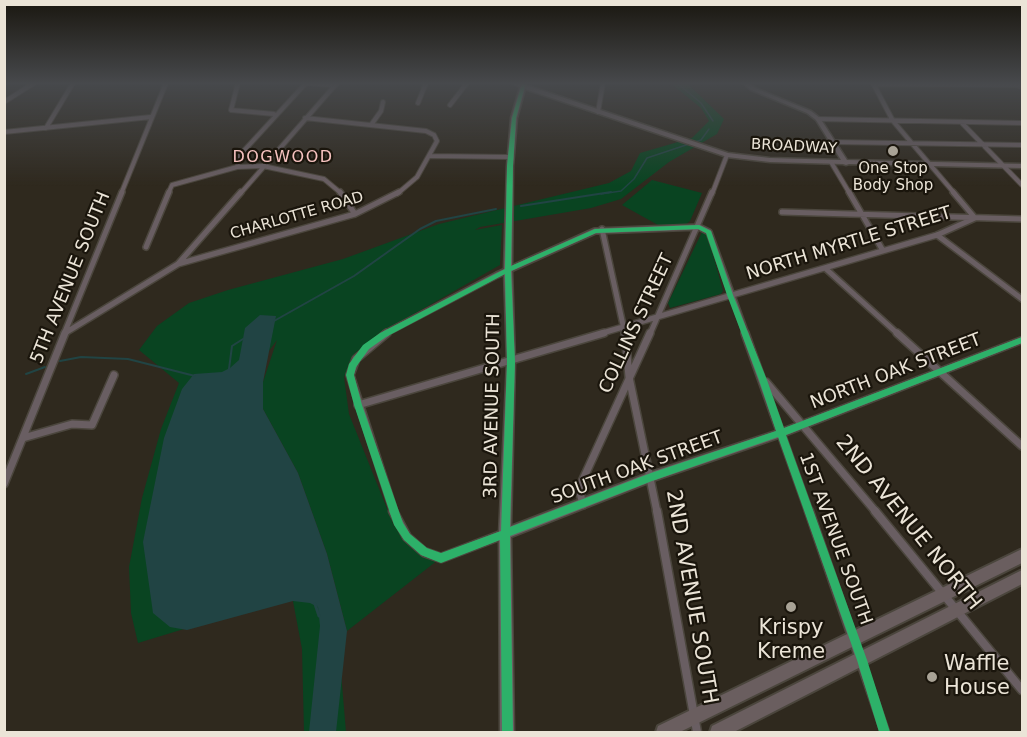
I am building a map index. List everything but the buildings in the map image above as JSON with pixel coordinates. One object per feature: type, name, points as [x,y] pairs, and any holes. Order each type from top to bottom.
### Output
[{"type":"main road","name":"3RD AVENUE SOUTH","points":[[507,732],[505,534],[511,362],[508,270],[514,117]]},
{"type":"main road","name":"BROADWAY","points":[[613,117],[708,151],[770,160],[1023,165]]},
{"type":"main road","points":[[818,119],[846,163]]},
{"type":"main road","name":"NORTH OAK STREET","points":[[781,433],[1023,340]]},
{"type":"main road","name":"SOUTH OAK STREET","points":[[505,534],[651,477],[781,433]]},
{"type":"main road","points":[[664,732],[696,725],[855,640],[1023,556]]},
{"type":"main road","points":[[718,732],[1023,577]]},
{"type":"street","points":[[46,128],[52,117]]},
{"type":"street","points":[[4,132],[147,117]]},
{"type":"street","name":"5TH AVENUE SOUTH","points":[[4,484],[151,117]]},
{"type":"street","points":[[237,167],[236,161],[239,156],[271,117]]},
{"type":"street","points":[[371,125],[376,117]]},
{"type":"street","points":[[65,333],[178,264],[305,118],[426,131],[434,135],[437,141],[430,156],[511,157]]},
{"type":"street","points":[[818,119],[1023,123]]},
{"type":"street","points":[[893,120],[975,218]]},
{"type":"street","points":[[961,122],[1023,185]]},
{"type":"street","points":[[832,142],[1023,145]]},
{"type":"street","name":"COLLINS STREET","points":[[583,505],[579,488],[699,227],[727,155]]},
{"type":"street","name":"CHARLOTTE ROAD","points":[[178,264],[220,250],[355,214],[384,202],[405,189],[417,177],[430,156]]},
{"type":"street","points":[[831,162],[882,249]]},
{"type":"street","points":[[146,247],[172,185],[237,167],[263,166],[324,179],[346,197],[355,214]]},
{"type":"street","points":[[782,212],[1023,219]]},
{"type":"street","name":"NORTH MYRTLE STREET","points":[[358,405],[511,362],[657,315],[937,235],[975,218]]},
{"type":"street","points":[[505,534],[441,558],[424,552],[411,541],[399,525],[387,494],[358,405],[350,375],[352,366],[366,347],[383,334],[508,270],[602,229],[699,227]]},
{"type":"street","name":"1ST AVENUE SOUTH","points":[[699,227],[709,232],[855,640],[885,732]]},
{"type":"street","name":"2ND AVENUE SOUTH","points":[[602,229],[624,327],[629,377],[651,477],[696,725]]},
{"type":"street","points":[[937,235],[1023,299]]},
{"type":"street","points":[[825,268],[1023,446]]},
{"type":"street","points":[[23,438],[72,424],[92,425],[114,375]]},
{"type":"street","name":"2ND AVENUE NORTH","points":[[763,380],[804,424],[956,612],[1023,690]]},
{"type":"green space","points":[[707,117],[724,119],[717,134],[669,162],[621,199],[591,208],[480,227],[475,230],[502,225],[500,265],[377,335],[354,354],[344,377],[349,414],[394,526],[438,560],[347,631],[327,554],[298,473],[263,409],[263,382],[277,340],[260,363],[263,427],[340,661],[346,732],[304,732],[302,649],[292,596],[138,643],[131,613],[129,567],[142,498],[161,429],[179,383],[139,350],[157,326],[189,303],[228,290],[343,259],[439,224],[609,183],[631,171],[640,153],[692,138],[709,121]]},
{"type":"green space","points":[[652,180],[702,193],[690,221],[685,225],[658,225],[622,205]]},
{"type":"green space","points":[[702,232],[707,233],[723,291],[721,294],[670,308],[668,303]]},
{"type":"water","points":[[260,315],[276,316],[263,382],[263,409],[298,473],[327,554],[347,631],[336,732],[309,732],[320,626],[318,607],[310,603],[293,601],[187,630],[170,627],[153,613],[143,542],[164,438],[182,389],[194,374],[222,372],[239,360],[245,328]]},
{"type":"waterway","points":[[711,117],[713,121]]},
{"type":"waterway","points":[[601,194],[621,191],[634,179],[647,158],[701,140],[709,129]]},
{"type":"waterway","points":[[521,206],[611,192]]},
{"type":"waterway","points":[[274,321],[354,276],[420,229],[436,221],[496,209]]},
{"type":"waterway","points":[[229,369],[232,346],[243,339]]},
{"type":"waterway","points":[[60,361],[81,357],[128,359],[195,376]]},
{"type":"waterway","points":[[26,374],[45,367]]},
{"type":"waterway","points":[[315,604],[319,616]]},
{"type":"cycle path","points":[[507,732],[505,534],[511,362],[508,270],[510,166],[514,117]]},
{"type":"cycle path","points":[[885,732],[862,660],[781,433],[763,380],[730,295],[709,232],[699,227],[595,231],[497,275],[383,335],[366,347],[352,366],[350,375],[358,405],[399,525],[407,537],[424,552],[441,558],[651,477],[781,433],[1022,340]]},
{"type":"place","name":"One Stop Body Shop","points":[[893,151]]},
{"type":"place","name":"Krispy Kreme","points":[[791,607]]},
{"type":"place","name":"Waffle House","points":[[932,677]]},
{"type":"district","name":"DOGWOOD","points":[[283,158]]}]
